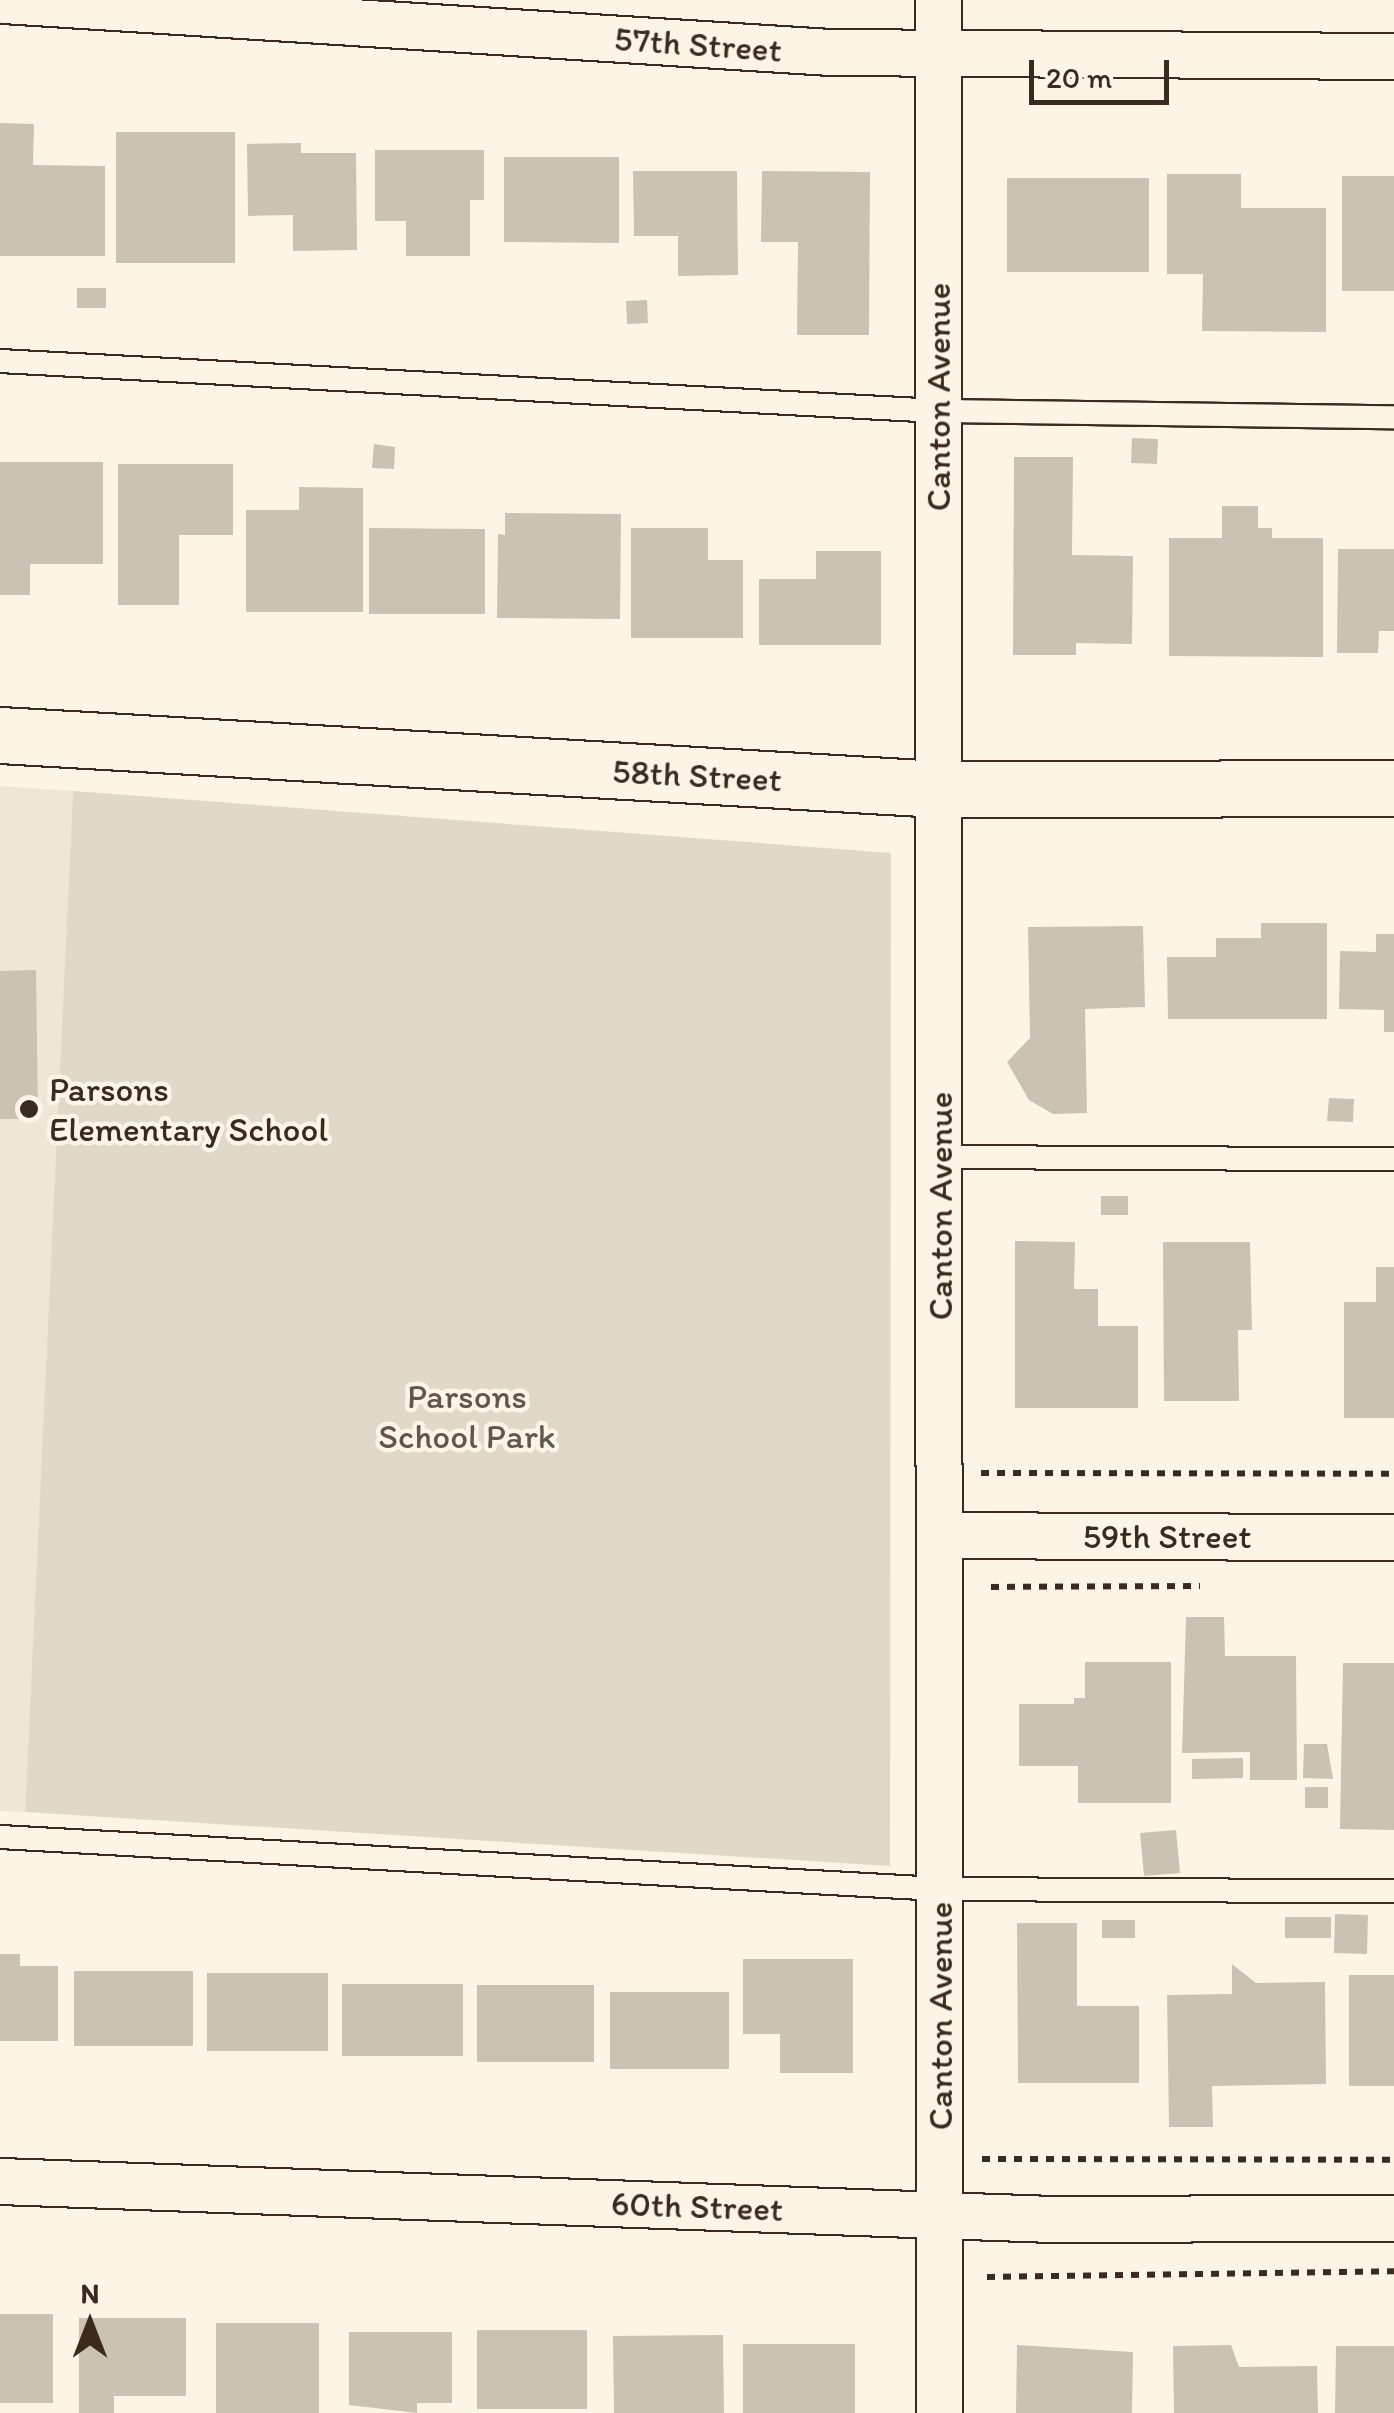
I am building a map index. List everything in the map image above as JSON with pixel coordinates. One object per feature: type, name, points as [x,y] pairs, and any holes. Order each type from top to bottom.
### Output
[{"type":"street","name":"57th Street","points":[[3,0],[938,55],[1394,56]]},
{"type":"street","name":"Canton Avenue","points":[[938,0],[939,2413]]},
{"type":"street","name":"58th Street","points":[[0,735],[939,789],[1394,788]]},
{"type":"street","name":"59th Street","points":[[940,1536],[1394,1537]]},
{"type":"street","name":"60th Street","points":[[0,2181],[940,2215],[1394,2218]]},
{"type":"lane","points":[[0,361],[938,412],[1394,417]]},
{"type":"lane","points":[[940,1157],[1394,1159]]},
{"type":"lane","points":[[0,1836],[940,1888],[1394,1892]]},
{"type":"path","points":[[941,1473],[1394,1474]]},
{"type":"path","points":[[940,2159],[1394,2160]]},
{"type":"path","points":[[987,2277],[1394,2271]]},
{"type":"shaded area","name":"Parsons Elementary School","points":[[0,786],[73,791],[25,1812],[0,1811]]},
{"type":"green space","name":"Parsons School Park","points":[[73,791],[891,853],[890,1866],[25,1812]]},
{"type":"building","points":[[0,123],[34,124],[33,165],[105,166],[105,256],[0,256]]},
{"type":"building","points":[[116,132],[235,132],[235,263],[116,263]]},
{"type":"building","points":[[301,143],[301,153],[356,153],[357,250],[293,251],[293,215],[248,216],[247,144]]},
{"type":"building","points":[[375,150],[484,150],[484,200],[470,200],[470,256],[406,256],[406,221],[375,221]]},
{"type":"building","points":[[504,157],[619,157],[619,243],[504,242]]},
{"type":"building","points":[[633,171],[737,171],[738,275],[678,276],[678,236],[634,236]]},
{"type":"building","points":[[762,171],[870,172],[869,335],[797,335],[798,242],[761,242]]},
{"type":"building","points":[[1167,174],[1241,174],[1241,208],[1326,208],[1326,332],[1202,331],[1203,274],[1167,274]]},
{"type":"building","points":[[1342,176],[1394,176],[1394,291],[1342,291]]},
{"type":"building","points":[[1007,178],[1149,178],[1149,272],[1007,272]]},
{"type":"building","points":[[77,288],[106,288],[106,308],[77,308]]},
{"type":"building","points":[[647,300],[648,323],[627,324],[626,301]]},
{"type":"building","points":[[1132,438],[1158,439],[1157,464],[1131,463]]},
{"type":"building","points":[[374,444],[395,447],[394,469],[372,468]]},
{"type":"building","points":[[1014,457],[1073,457],[1072,555],[1133,556],[1132,644],[1076,643],[1076,655],[1013,655]]},
{"type":"building","points":[[0,462],[103,462],[103,564],[30,564],[30,595],[0,595]]},
{"type":"building","points":[[118,464],[233,464],[233,535],[179,535],[179,605],[118,605]]},
{"type":"building","points":[[299,487],[363,488],[363,612],[246,612],[246,510],[299,510]]},
{"type":"building","points":[[1222,506],[1258,506],[1258,528],[1272,528],[1272,538],[1323,538],[1323,657],[1169,656],[1169,538],[1222,538]]},
{"type":"building","points":[[505,513],[621,514],[620,619],[497,618],[498,534],[505,535]]},
{"type":"building","points":[[369,528],[485,529],[485,614],[369,614]]},
{"type":"building","points":[[631,528],[708,528],[708,560],[743,560],[743,638],[631,638]]},
{"type":"building","points":[[1338,549],[1394,549],[1394,631],[1379,631],[1378,653],[1337,653]]},
{"type":"building","points":[[816,551],[881,551],[881,645],[759,645],[759,579],[816,579]]},
{"type":"building","points":[[1261,923],[1327,923],[1327,1019],[1168,1019],[1167,957],[1216,957],[1216,938],[1261,938]]},
{"type":"building","points":[[1143,926],[1145,1007],[1085,1009],[1087,1113],[1053,1114],[1029,1100],[1007,1062],[1030,1038],[1028,927]]},
{"type":"building","points":[[1376,934],[1394,934],[1394,1032],[1384,1032],[1384,1010],[1339,1009],[1340,951],[1376,952]]},
{"type":"building","points":[[36,970],[38,1119],[0,1119],[0,971]]},
{"type":"building","points":[[1329,1098],[1354,1099],[1353,1122],[1327,1121]]},
{"type":"building","points":[[1101,1196],[1128,1196],[1128,1215],[1101,1215]]},
{"type":"building","points":[[1015,1241],[1075,1242],[1074,1289],[1098,1289],[1098,1326],[1138,1326],[1138,1408],[1015,1408]]},
{"type":"building","points":[[1163,1242],[1250,1242],[1252,1330],[1238,1330],[1239,1401],[1164,1401]]},
{"type":"building","points":[[1376,1267],[1394,1267],[1394,1418],[1344,1418],[1344,1302],[1376,1302]]},
{"type":"building","points":[[1186,1617],[1224,1617],[1225,1656],[1296,1656],[1297,1780],[1250,1780],[1250,1752],[1182,1753]]},
{"type":"building","points":[[1085,1662],[1171,1662],[1171,1803],[1078,1803],[1078,1766],[1019,1766],[1019,1704],[1074,1704],[1074,1698],[1085,1698]]},
{"type":"building","points":[[1343,1663],[1394,1663],[1394,1830],[1340,1829]]},
{"type":"building","points":[[1304,1744],[1327,1744],[1333,1779],[1303,1778]]},
{"type":"building","points":[[1243,1758],[1243,1778],[1192,1779],[1192,1759]]},
{"type":"building","points":[[1305,1787],[1328,1787],[1328,1808],[1305,1808]]},
{"type":"building","points":[[1176,1830],[1180,1873],[1144,1876],[1140,1833]]},
{"type":"building","points":[[1335,1914],[1368,1915],[1367,1954],[1334,1953]]},
{"type":"building","points":[[1285,1917],[1331,1917],[1331,1938],[1285,1938]]},
{"type":"building","points":[[1102,1920],[1135,1920],[1135,1938],[1102,1938]]},
{"type":"building","points":[[1017,1923],[1077,1923],[1077,2006],[1139,2006],[1139,2083],[1018,2083]]},
{"type":"building","points":[[0,1954],[20,1954],[20,1966],[58,1966],[58,2041],[0,2041]]},
{"type":"building","points":[[743,1959],[853,1959],[853,2073],[780,2073],[780,2034],[743,2034]]},
{"type":"building","points":[[1232,1964],[1256,1983],[1325,1982],[1326,2084],[1212,2086],[1213,2127],[1169,2127],[1167,1995],[1232,1994]]},
{"type":"building","points":[[74,1971],[193,1971],[193,2046],[74,2046]]},
{"type":"building","points":[[207,1973],[328,1973],[328,2051],[207,2051]]},
{"type":"building","points":[[1349,1975],[1394,1975],[1394,2086],[1349,2086]]},
{"type":"building","points":[[342,1984],[463,1984],[463,2056],[342,2056]]},
{"type":"building","points":[[477,1985],[594,1985],[594,2062],[477,2062]]},
{"type":"building","points":[[610,1992],[729,1992],[729,2069],[610,2069]]},
{"type":"building","points":[[0,2314],[53,2314],[53,2403],[0,2403]]},
{"type":"building","points":[[79,2318],[186,2318],[186,2396],[114,2396],[114,2413],[79,2413]]},
{"type":"building","points":[[216,2323],[319,2323],[319,2413],[216,2413]]},
{"type":"building","points":[[477,2330],[587,2330],[587,2409],[477,2409]]},
{"type":"building","points":[[349,2332],[452,2332],[452,2403],[417,2403],[417,2413],[349,2405]]},
{"type":"building","points":[[723,2335],[724,2413],[614,2413],[613,2336]]},
{"type":"building","points":[[743,2344],[855,2344],[855,2413],[743,2413]]},
{"type":"building","points":[[1017,2345],[1133,2352],[1132,2413],[1016,2413]]},
{"type":"building","points":[[1231,2345],[1239,2367],[1317,2366],[1318,2413],[1174,2413],[1173,2346]]},
{"type":"building","points":[[1336,2346],[1394,2346],[1394,2413],[1335,2413]]},
{"type":"place","name":"Parsons Elementary School","points":[[29,1109]]}]
